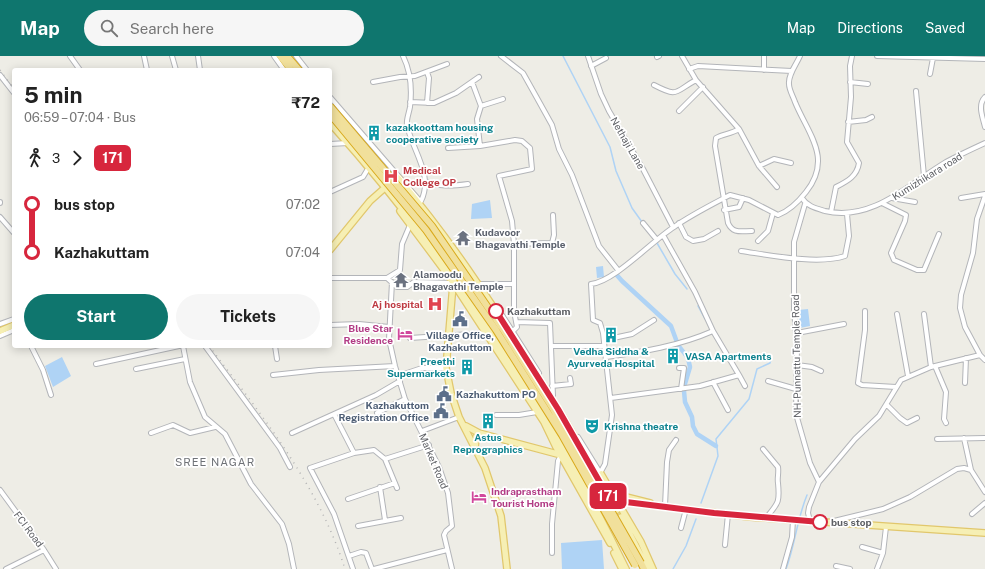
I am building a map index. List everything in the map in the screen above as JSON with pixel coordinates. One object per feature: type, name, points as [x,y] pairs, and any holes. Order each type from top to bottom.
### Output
[{"type":"highway","points":[[280,56],[289,68]]},
{"type":"highway","points":[[288,56],[297,68]]},
{"type":"highway","points":[[332,108],[432,226],[502,328],[582,459],[631,543],[644,569]]},
{"type":"highway","points":[[332,116],[426,230],[496,330],[562,435],[636,569]]},
{"type":"main road","points":[[332,125],[386,187],[493,333],[553,429],[580,484]]},
{"type":"main road","points":[[332,247],[359,213],[386,187],[400,178],[442,233],[520,347],[599,476],[648,569]]},
{"type":"main road","points":[[386,187],[393,202],[456,283],[537,412],[561,455],[580,484],[626,569]]},
{"type":"main road","points":[[456,283],[446,368],[451,393],[459,417],[465,426],[485,468],[501,516],[507,569]]},
{"type":"main road","points":[[0,331],[12,326]]},
{"type":"main road","points":[[465,426],[480,433],[561,455]]},
{"type":"main road","points":[[475,448],[476,437],[480,433]]},
{"type":"main road","points":[[590,501],[609,494],[640,499],[656,505]]},
{"type":"main road","points":[[590,501],[656,505],[766,518],[886,527],[917,527],[985,533]]},
{"type":"main road","points":[[590,501],[622,569]]},
{"type":"main road","points":[[614,503],[641,542],[653,569]]},
{"type":"street","points":[[70,56],[79,68]]},
{"type":"street","points":[[144,56],[147,68]]},
{"type":"street","points":[[172,56],[175,68]]},
{"type":"street","points":[[198,56],[200,68]]},
{"type":"street","points":[[274,56],[282,68]]},
{"type":"street","points":[[296,56],[305,68]]},
{"type":"street","points":[[404,56],[410,76],[410,102],[407,124],[422,162],[424,181],[423,196],[421,201]]},
{"type":"street","points":[[501,56],[523,73],[535,93],[552,125],[559,149],[572,175],[599,246],[618,270]]},
{"type":"street","name":"Nethaji Lane","points":[[588,56],[601,94],[609,111],[643,169],[673,227]]},
{"type":"street","points":[[682,56],[696,80],[739,129],[760,166],[777,187]]},
{"type":"street","points":[[764,56],[764,70]]},
{"type":"street","points":[[580,484],[599,476],[605,464],[610,440],[612,415],[604,340],[600,323],[593,320],[591,284],[601,281],[618,270],[679,223],[730,195],[743,198],[778,215],[784,213],[802,198],[812,185],[817,173],[819,152],[800,114],[789,87],[792,71],[800,56]]},
{"type":"street","points":[[831,212],[836,187],[852,178],[858,170],[859,163],[847,142],[851,97],[850,66],[852,56]]},
{"type":"street","points":[[877,56],[983,58]]},
{"type":"street","points":[[591,66],[606,58]]},
{"type":"street","points":[[930,74],[933,58]]},
{"type":"street","points":[[373,82],[427,72],[447,64]]},
{"type":"street","points":[[689,69],[698,66],[792,71]]},
{"type":"street","points":[[427,72],[429,78],[427,102]]},
{"type":"street","points":[[0,75],[12,90]]},
{"type":"street","points":[[410,102],[434,103],[456,93],[480,77]]},
{"type":"street","points":[[654,84],[674,93],[696,80]]},
{"type":"street","points":[[472,82],[481,106],[477,119],[480,146]]},
{"type":"street","points":[[850,82],[868,84]]},
{"type":"street","points":[[679,111],[703,87]]},
{"type":"street","points":[[916,91],[924,176]]},
{"type":"street","points":[[985,97],[982,100],[981,108],[985,128]]},
{"type":"street","points":[[332,99],[421,201],[478,284],[513,331],[553,396],[599,476]]},
{"type":"street","points":[[481,106],[502,99]]},
{"type":"street","points":[[848,122],[866,120],[872,117]]},
{"type":"street","points":[[739,129],[731,134],[720,136],[714,142],[722,186],[724,210],[730,227],[737,232],[752,231]]},
{"type":"street","points":[[448,148],[480,146],[515,140],[522,141],[530,148],[532,169],[499,176],[512,221],[514,244],[513,284],[516,322],[518,327],[513,331]]},
{"type":"street","points":[[332,144],[348,143]]},
{"type":"street","name":"Kumizhikara road","points":[[805,204],[831,212],[846,214],[882,203],[947,162],[985,143]]},
{"type":"street","points":[[760,166],[774,159],[791,163]]},
{"type":"street","points":[[332,191],[363,177],[369,167]]},
{"type":"street","points":[[424,181],[432,184],[453,186],[468,184]]},
{"type":"street","points":[[961,198],[985,195],[977,219],[973,252],[961,295],[960,308],[965,327],[980,355],[985,360]]},
{"type":"street","points":[[724,210],[739,207],[743,198]]},
{"type":"street","points":[[802,198],[805,204]]},
{"type":"street","points":[[892,198],[915,202]]},
{"type":"street","points":[[882,203],[906,215],[891,253],[894,260],[918,270],[924,270],[939,234]]},
{"type":"street","name":"NH-Punnattu Temple Road","points":[[805,204],[794,242],[793,258],[794,322],[797,333],[796,414],[810,463],[819,482]]},
{"type":"street","points":[[758,241],[768,231],[773,213]]},
{"type":"street","points":[[741,251],[793,258],[837,259],[845,256],[849,236],[846,214]]},
{"type":"street","points":[[514,244],[552,243],[554,240],[553,215]]},
{"type":"street","points":[[0,217],[12,231]]},
{"type":"street","points":[[643,223],[657,240]]},
{"type":"street","points":[[679,223],[686,237],[693,241],[704,238],[718,231]]},
{"type":"street","points":[[332,278],[387,278],[400,270],[402,244],[410,225]]},
{"type":"street","points":[[663,234],[695,292],[713,331],[745,386]]},
{"type":"street","points":[[387,278],[397,286],[407,287],[414,282],[513,284]]},
{"type":"street","name":"Market Road","points":[[392,282],[389,339],[394,366],[405,399],[429,445],[448,493],[453,523],[445,533],[447,550],[452,569]]},
{"type":"street","points":[[865,311],[865,330],[858,382],[862,385],[896,387]]},
{"type":"street","points":[[897,314],[908,376]]},
{"type":"street","points":[[924,314],[933,366],[946,392],[944,419],[946,423]]},
{"type":"street","points":[[0,324],[12,319]]},
{"type":"street","points":[[604,340],[632,334],[654,320]]},
{"type":"street","points":[[516,322],[550,323],[553,396]]},
{"type":"street","points":[[332,325],[359,324],[389,327]]},
{"type":"street","points":[[797,333],[844,324]]},
{"type":"street","points":[[0,336],[12,331]]},
{"type":"street","points":[[606,358],[686,342],[713,331]]},
{"type":"street","points":[[410,338],[449,334],[486,333]]},
{"type":"street","points":[[551,346],[604,346]]},
{"type":"street","points":[[32,348],[43,370],[51,395]]},
{"type":"street","points":[[96,364],[170,348]]},
{"type":"street","points":[[183,348],[190,382],[204,416],[225,434],[251,484],[282,524],[291,550],[294,569]]},
{"type":"street","points":[[206,348],[280,448],[290,467]]},
{"type":"street","points":[[275,348],[277,359]]},
{"type":"street","points":[[810,521],[808,513],[809,507],[819,482],[855,439],[879,416],[901,380],[933,366],[980,355]]},
{"type":"street","points":[[965,383],[966,358]]},
{"type":"street","points":[[136,369],[185,359]]},
{"type":"street","points":[[797,365],[812,367],[821,371]]},
{"type":"street","points":[[273,375],[319,370],[394,366]]},
{"type":"street","points":[[398,376],[422,368],[446,368]]},
{"type":"street","points":[[679,368],[684,368],[681,389]]},
{"type":"street","points":[[611,398],[681,389],[739,375]]},
{"type":"street","points":[[552,386],[571,384],[570,378]]},
{"type":"street","points":[[292,433],[400,381]]},
{"type":"street","points":[[768,381],[796,389]]},
{"type":"street","points":[[713,382],[728,410]]},
{"type":"street","points":[[376,413],[405,399]]},
{"type":"street","points":[[887,405],[900,418],[907,422],[917,418]]},
{"type":"street","points":[[496,415],[519,415],[537,412]]},
{"type":"street","points":[[334,414],[354,453]]},
{"type":"street","points":[[422,431],[459,417]]},
{"type":"street","points":[[151,433],[173,425],[190,433],[215,427]]},
{"type":"street","points":[[964,438],[971,470],[985,492]]},
{"type":"street","points":[[937,439],[985,438]]},
{"type":"street","points":[[665,506],[667,462],[669,450],[676,440]]},
{"type":"street","points":[[385,460],[429,445]]},
{"type":"street","points":[[763,449],[778,467],[780,495],[779,502],[766,518]]},
{"type":"street","points":[[354,569],[334,514],[310,468],[354,453],[374,450],[385,460],[397,488]]},
{"type":"street","points":[[552,552],[554,495],[558,461],[561,455]]},
{"type":"street","points":[[830,522],[883,509],[910,497],[957,470],[971,470]]},
{"type":"street","points":[[348,499],[395,483]]},
{"type":"street","points":[[380,487],[385,520]]},
{"type":"street","name":"FCI Road","points":[[0,490],[56,569]]},
{"type":"street","points":[[972,514],[985,503]]},
{"type":"street","points":[[681,528],[686,509]]},
{"type":"street","points":[[725,545],[728,514]]},
{"type":"street","points":[[358,526],[401,518]]},
{"type":"street","points":[[783,569],[796,520]]},
{"type":"street","points":[[877,569],[883,553],[886,527]]},
{"type":"street","points":[[862,548],[883,553]]},
{"type":"street","points":[[6,569],[44,550]]},
{"type":"street","points":[[349,556],[361,552],[366,553],[373,569],[447,550]]},
{"type":"street","points":[[836,566],[850,569]]},
{"type":"water","points":[[490,200],[492,218],[471,219],[472,204]]},
{"type":"water","points":[[603,266],[604,277],[597,278],[596,267]]},
{"type":"water","points":[[808,309],[810,326],[800,328],[798,310]]},
{"type":"water","points":[[62,357],[71,376],[53,387],[45,366]]},
{"type":"water","points":[[602,540],[604,569],[562,569],[561,543]]},
{"type":"waterway","points":[[563,56],[610,147],[616,171],[632,208],[642,222]]},
{"type":"waterway","points":[[657,243],[675,274],[687,289]]},
{"type":"waterway","points":[[615,273],[671,326],[678,345],[688,358],[690,367],[684,387]]},
{"type":"waterway","points":[[698,306],[705,319]]},
{"type":"waterway","points":[[701,503],[718,456],[716,439],[749,399],[757,369],[770,363],[771,359]]},
{"type":"waterway","points":[[684,391],[685,402],[692,417],[693,426],[697,434],[716,446]]},
{"type":"waterway","points":[[786,569],[807,495]]},
{"type":"waterway","points":[[673,569],[686,546],[696,519]]},
{"type":"railway","points":[[0,70],[12,86]]},
{"type":"railway","points":[[211,348],[249,398],[287,452],[320,509],[334,538],[345,569]]},
{"type":"bus line","name":"171","points":[[496,311],[558,409],[610,500],[614,499],[642,504],[750,517],[820,522]]},
{"type":"place","name":"kazakkoottam housing cooperative society","points":[[374,133]]},
{"type":"place","name":"Medical College OP","points":[[391,176]]},
{"type":"place","name":"Kudavoor Bhagavathi Temple","points":[[463,238]]},
{"type":"place","name":"Alamoodu Bhagavathi Temple","points":[[401,280]]},
{"type":"place","name":"Aj hospital","points":[[435,304]]},
{"type":"place","name":"Kazhakuttam","points":[[496,311]]},
{"type":"place","name":"Village Office, Kazhakuttom","points":[[460,319]]},
{"type":"place","name":"Blue Star Residence","points":[[405,334]]},
{"type":"place","name":"Vedha Siddha & Ayurveda Hospital","points":[[611,335]]},
{"type":"place","name":"VASA Apartments","points":[[673,356]]},
{"type":"place","name":"Preethi Supermarkets","points":[[467,367]]},
{"type":"place","name":"Kazhakuttom PO","points":[[444,394]]},
{"type":"place","name":"Kazhakuttom Registration Office","points":[[441,411]]},
{"type":"place","name":"Astus Reprographics","points":[[488,421]]},
{"type":"place","name":"Krishna theatre","points":[[592,426]]},
{"type":"place","name":"Indraprastham Tourist Home","points":[[479,497]]},
{"type":"place","name":"bus stop","points":[[820,522]]},
{"type":"district","name":"SREE NAGAR","points":[[215,462]]}]
